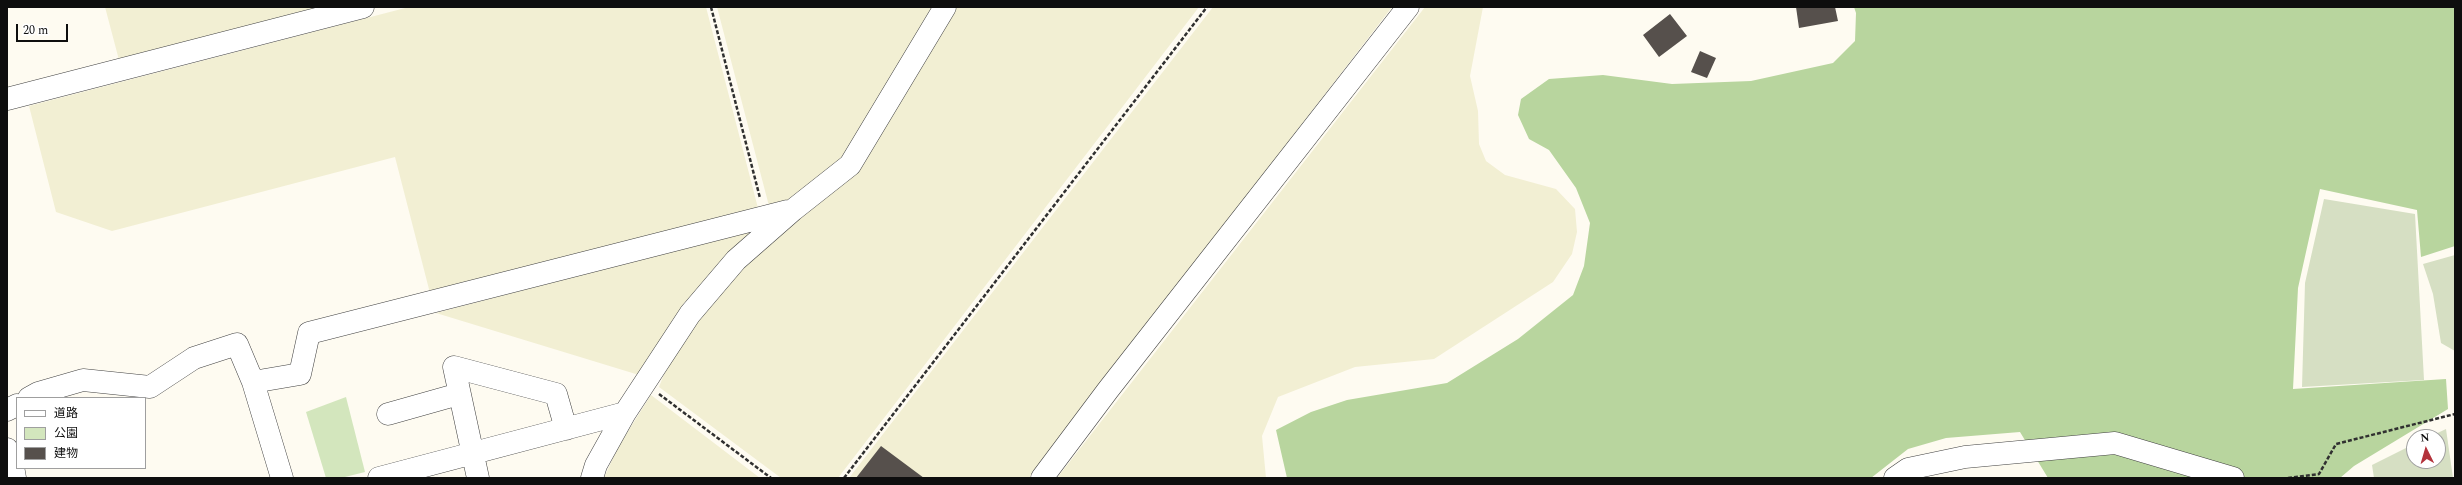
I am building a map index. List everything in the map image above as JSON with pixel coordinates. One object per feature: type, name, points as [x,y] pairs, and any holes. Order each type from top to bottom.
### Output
[{"type":"street","points":[[7,99],[363,7]]},
{"type":"street","points":[[592,478],[596,464],[625,413],[690,314],[736,260],[793,210],[850,165],[945,7]]},
{"type":"street","points":[[1042,478],[1108,390],[1408,7]]},
{"type":"street","points":[[253,382],[300,374],[309,333],[793,210]]},
{"type":"street","points":[[31,397],[38,393],[83,380],[150,387],[194,358],[237,344],[253,382],[282,478]]},
{"type":"street","points":[[478,478],[454,367],[556,394],[566,429]]},
{"type":"street","points":[[388,414],[459,394]]},
{"type":"street","points":[[7,410],[16,406]]},
{"type":"street","points":[[381,478],[625,413]]},
{"type":"street","points":[[1895,478],[1908,469],[1965,457],[2115,443],[2234,478]]},
{"type":"street","points":[[12,453],[15,478]]},
{"type":"path","points":[[711,7],[765,218]]},
{"type":"path","points":[[844,478],[1207,7]]},
{"type":"path","points":[[645,383],[771,478]]},
{"type":"path","points":[[2288,478],[2319,474],[2336,444],[2455,414]]},
{"type":"shaded area","points":[[105,7],[321,7],[119,60]]},
{"type":"shaded area","points":[[409,7],[706,7],[759,212],[431,297],[395,157],[112,231],[56,212],[29,106]]},
{"type":"shaded area","points":[[717,7],[936,7],[844,160],[791,200],[769,206]]},
{"type":"shaded area","points":[[955,7],[1199,7],[838,478],[781,478],[659,387],[671,357],[697,317],[744,263],[860,167]]},
{"type":"shaded area","points":[[1213,7],[1392,7],[1029,478],[849,478]]},
{"type":"shaded area","points":[[1425,7],[1483,7],[1470,76],[1478,111],[1479,144],[1486,161],[1505,175],[1556,189],[1575,209],[1577,232],[1572,254],[1553,282],[1434,359],[1355,367],[1278,397],[1262,436],[1266,478],[1057,478]]},
{"type":"shaded area","points":[[760,228],[684,303],[639,375],[436,313]]},
{"type":"shaded area","points":[[651,395],[760,478],[604,478],[618,447]]},
{"type":"green space","points":[[1854,7],[2455,7],[2455,246],[2421,257],[2417,210],[2320,189],[2298,288],[2293,389],[2446,379],[2448,409],[2415,429],[2406,429],[2406,434],[2354,466],[2340,478],[2048,478],[2020,432],[1946,438],[1908,449],[1871,478],[1287,478],[1276,430],[1311,412],[1347,400],[1447,383],[1518,339],[1573,295],[1584,266],[1590,223],[1576,188],[1549,150],[1529,139],[1518,115],[1521,99],[1549,79],[1603,75],[1672,84],[1751,81],[1833,63],[1855,41],[1856,13]]},
{"type":"green space","points":[[2324,199],[2415,214],[2424,380],[2302,387],[2305,283]]},
{"type":"green space","points":[[2455,255],[2455,351],[2441,343],[2433,294],[2423,264]]},
{"type":"green space","points":[[346,397],[365,472],[341,478],[326,478],[306,412]]},
{"type":"green space","points":[[2446,429],[2453,478],[2374,478],[2372,465],[2406,448],[2406,469],[2446,469]]},
{"type":"building","points":[[1796,7],[1835,7],[1838,21],[1799,28]]},
{"type":"building","points":[[1670,14],[1687,36],[1659,57],[1643,35]]},
{"type":"building","points":[[1700,51],[1716,58],[1707,78],[1691,72]]},
{"type":"building","points":[[881,446],[924,478],[856,478]]}]
